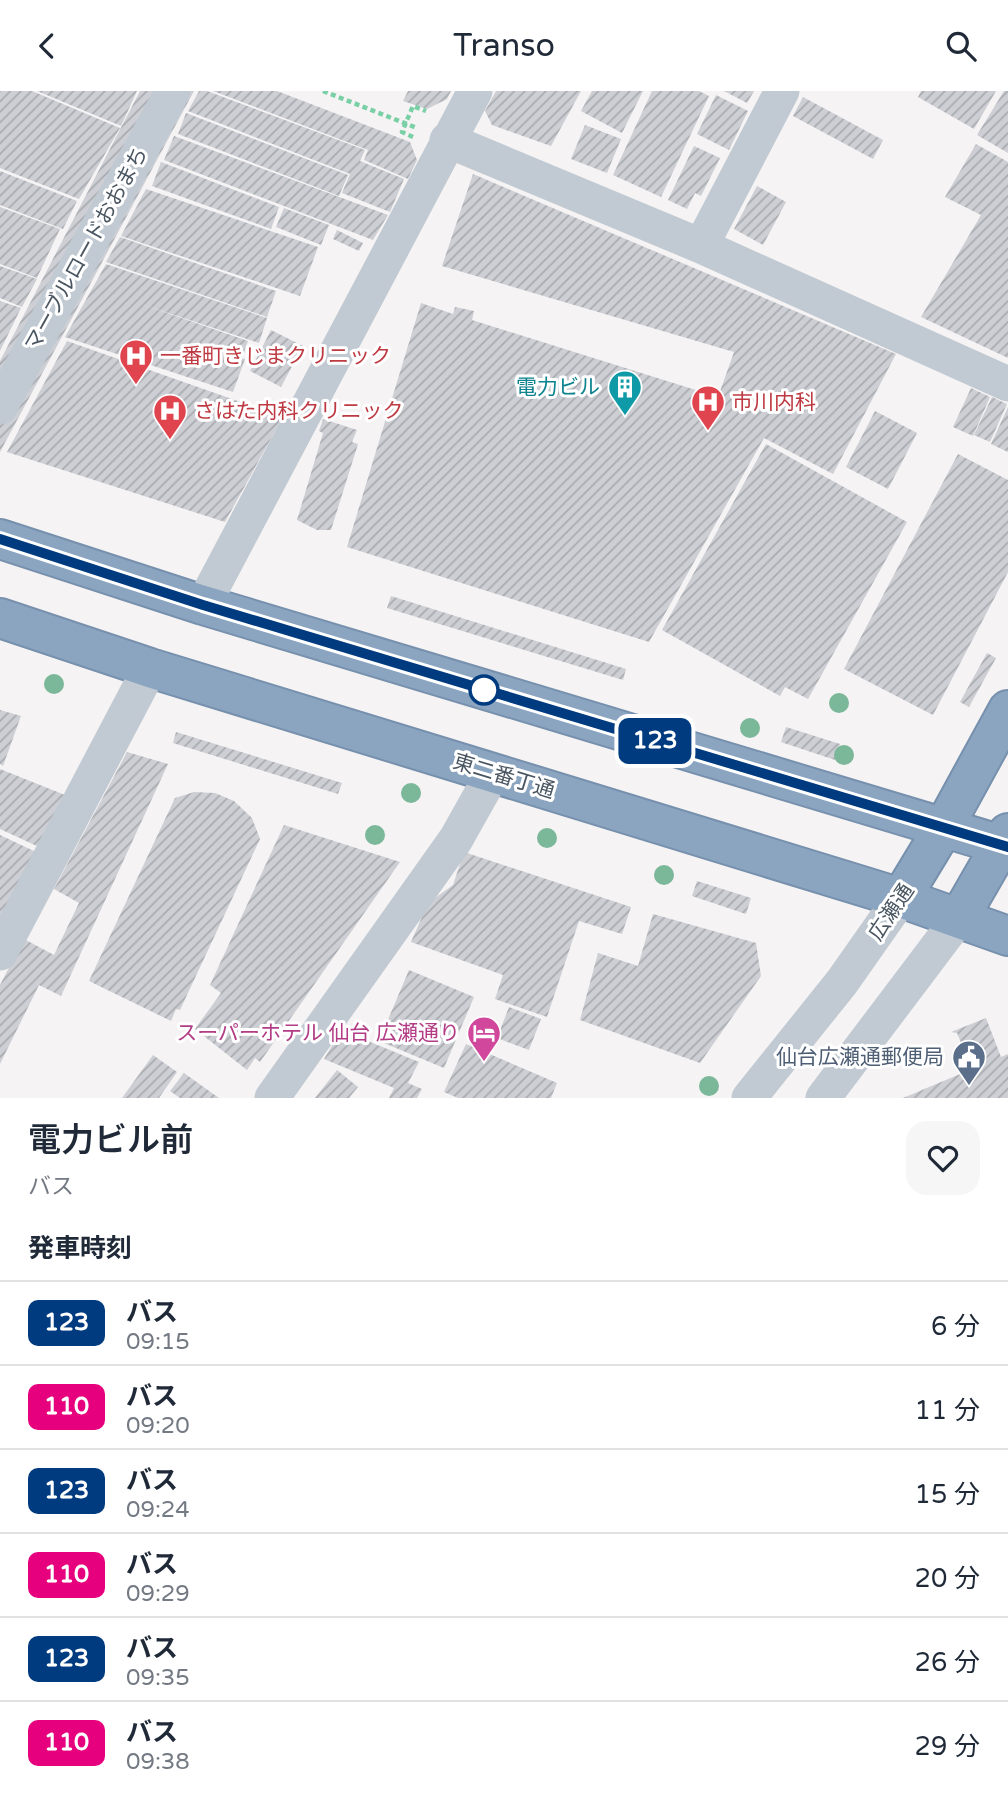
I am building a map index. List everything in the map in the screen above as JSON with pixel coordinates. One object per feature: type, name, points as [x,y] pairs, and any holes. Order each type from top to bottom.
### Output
[{"type":"highway","points":[[0,539],[203,605],[944,827],[1006,842],[959,918]]},
{"type":"highway","name":"東二番丁通","points":[[0,618],[150,668],[901,898],[1008,936]]},
{"type":"highway","name":"広瀬通","points":[[901,898],[944,827],[1008,710]]},
{"type":"street","name":"マーブルロードおおまち","points":[[0,407],[173,91]]},
{"type":"street","points":[[203,605],[439,126],[475,91]]},
{"type":"street","points":[[701,246],[782,91]]},
{"type":"street","points":[[439,126],[1008,384]]},
{"type":"street","points":[[0,953],[150,668]]},
{"type":"street","points":[[272,1098],[456,839],[492,773]]},
{"type":"street","name":"広瀬通","points":[[750,1098],[842,982],[901,898]]},
{"type":"street","points":[[823,1098],[959,918]]},
{"type":"path","points":[[323,91],[414,126]]},
{"type":"path","points":[[405,123],[413,106],[439,126]]},
{"type":"building","points":[[0,91],[32,91],[120,128],[79,199],[0,168]]},
{"type":"building","points":[[37,91],[137,91],[121,126]]},
{"type":"building","points":[[140,91],[194,91],[0,452],[0,361]]},
{"type":"building","points":[[199,91],[207,91],[365,150],[360,161],[404,179],[390,212],[342,193],[350,174],[188,111]]},
{"type":"building","points":[[213,91],[277,91],[410,142],[417,160],[408,179],[364,160],[368,150]]},
{"type":"building","points":[[408,91],[451,91],[447,99],[427,109],[403,101]]},
{"type":"building","points":[[496,91],[581,91],[551,146],[492,125],[485,111]]},
{"type":"building","points":[[592,91],[643,91],[622,133],[581,111]]},
{"type":"building","points":[[652,91],[699,91],[709,96],[661,197],[613,175]]},
{"type":"building","points":[[724,91],[754,91],[747,103]]},
{"type":"building","points":[[921,91],[996,91],[974,129],[918,97]]},
{"type":"building","points":[[1004,91],[1008,91],[1008,153],[977,135]]},
{"type":"building","points":[[716,95],[748,111],[729,150],[697,134]]},
{"type":"building","points":[[803,97],[883,140],[873,159],[793,116]]},
{"type":"building","points":[[186,113],[348,175],[339,196],[178,134]]},
{"type":"building","points":[[585,125],[621,139],[607,173],[571,159]]},
{"type":"building","points":[[174,136],[388,215],[373,240],[164,160]]},
{"type":"building","points":[[976,144],[1008,162],[1008,358],[921,317],[981,215],[945,197]]},
{"type":"building","points":[[694,146],[720,158],[701,196],[695,193],[687,209],[668,200]]},
{"type":"building","points":[[161,162],[279,207],[271,229],[152,186]]},
{"type":"building","points":[[0,171],[77,201],[63,229],[0,205]]},
{"type":"building","name":"電力ビル","points":[[473,174],[896,354],[833,474],[764,438],[649,642],[347,547],[421,303],[453,314],[455,307],[474,311],[472,320],[718,397],[734,352],[442,266]]},
{"type":"building","points":[[757,186],[786,202],[763,245],[734,229]]},
{"type":"building","points":[[146,189],[318,247],[300,296],[121,236]]},
{"type":"building","points":[[0,207],[60,229],[37,278],[0,264]]},
{"type":"building","points":[[284,208],[329,225],[321,245],[276,227]]},
{"type":"building","points":[[337,230],[363,243],[359,251],[333,239]]},
{"type":"building","points":[[120,237],[276,291],[267,317],[106,262]]},
{"type":"building","points":[[106,264],[267,318],[259,343],[141,304],[248,341],[242,358],[245,359],[233,392],[65,337]]},
{"type":"building","points":[[0,266],[37,279],[22,307],[0,298]]},
{"type":"building","points":[[0,301],[21,308],[0,351]]},
{"type":"building","points":[[271,330],[303,346],[281,387],[250,371]]},
{"type":"building","points":[[67,341],[283,417],[225,522],[7,452]]},
{"type":"building","points":[[971,388],[990,397],[973,436],[953,427]]},
{"type":"building","points":[[992,397],[1007,404],[990,442],[974,435]]},
{"type":"building","points":[[1008,407],[1008,452],[991,444]]},
{"type":"building","points":[[875,411],[917,433],[888,489],[846,467]]},
{"type":"building","points":[[323,419],[357,430],[352,442],[358,444],[331,530],[317,530],[297,520],[323,433],[319,431]]},
{"type":"building","points":[[766,444],[907,522],[808,699],[785,687],[780,696],[662,630]]},
{"type":"building","points":[[958,454],[1008,480],[1008,572],[933,715],[844,669]]},
{"type":"building","points":[[391,596],[626,669],[623,680],[387,608]]},
{"type":"building","points":[[987,653],[996,658],[969,707],[960,702]]},
{"type":"building","points":[[0,710],[21,716],[3,766],[0,764]]},
{"type":"building","points":[[786,727],[840,744],[835,760],[781,742]]},
{"type":"building","points":[[176,732],[342,783],[338,794],[173,743]]},
{"type":"building","points":[[127,752],[168,764],[61,996],[39,985],[0,1064],[0,985],[24,939],[54,955],[79,903],[54,889]]},
{"type":"building","points":[[0,769],[65,795],[39,847],[0,829]]},
{"type":"building","points":[[194,792],[215,793],[234,801],[252,818],[260,839],[180,1010],[176,1009],[171,1021],[89,981],[175,798]]},
{"type":"building","points":[[284,825],[400,862],[260,1062],[255,1058],[247,1070],[195,1029],[221,993],[210,985]]},
{"type":"building","points":[[0,835],[36,852],[0,921]]},
{"type":"building","points":[[464,852],[631,907],[622,934],[579,921],[547,1017],[495,999],[503,975],[411,942],[428,903],[453,885]]},
{"type":"building","points":[[697,881],[751,898],[746,914],[692,896]]},
{"type":"building","points":[[653,914],[756,943],[761,976],[700,1063],[580,1020],[598,953],[638,966]]},
{"type":"building","points":[[409,970],[474,997],[444,1068],[379,1041]]},
{"type":"building","points":[[509,1007],[541,1019],[529,1050],[497,1038]]},
{"type":"building","points":[[986,1018],[1001,1057],[1008,1054],[1008,1098],[903,1098],[972,1069],[957,1033],[951,1032]]},
{"type":"building","points":[[341,1030],[419,1062],[408,1083],[422,1089],[417,1098],[389,1098],[394,1088],[324,1059]]},
{"type":"building","name":"スーパーホテル 仙台 広瀬通り","points":[[466,1044],[557,1083],[551,1098],[458,1098],[444,1092]]},
{"type":"building","points":[[153,1055],[177,1072],[159,1098],[122,1098]]},
{"type":"building","points":[[337,1070],[358,1087],[349,1098],[315,1098]]},
{"type":"building","points":[[184,1073],[219,1098],[180,1098],[170,1091]]},
{"type":"bus line","name":"123","points":[[0,539],[203,605],[1008,847]]},
{"type":"place","name":"一番町きじまクリニック","points":[[136,386]]},
{"type":"place","name":"電力ビル","points":[[625,417]]},
{"type":"place","name":"市川内科","points":[[708,432]]},
{"type":"place","name":"さはた内科クリニック","points":[[170,441]]},
{"type":"place","name":"スーパーホテル 仙台 広瀬通り","points":[[484,1063]]},
{"type":"place","name":"仙台広瀬通郵便局","points":[[969,1087]]}]
